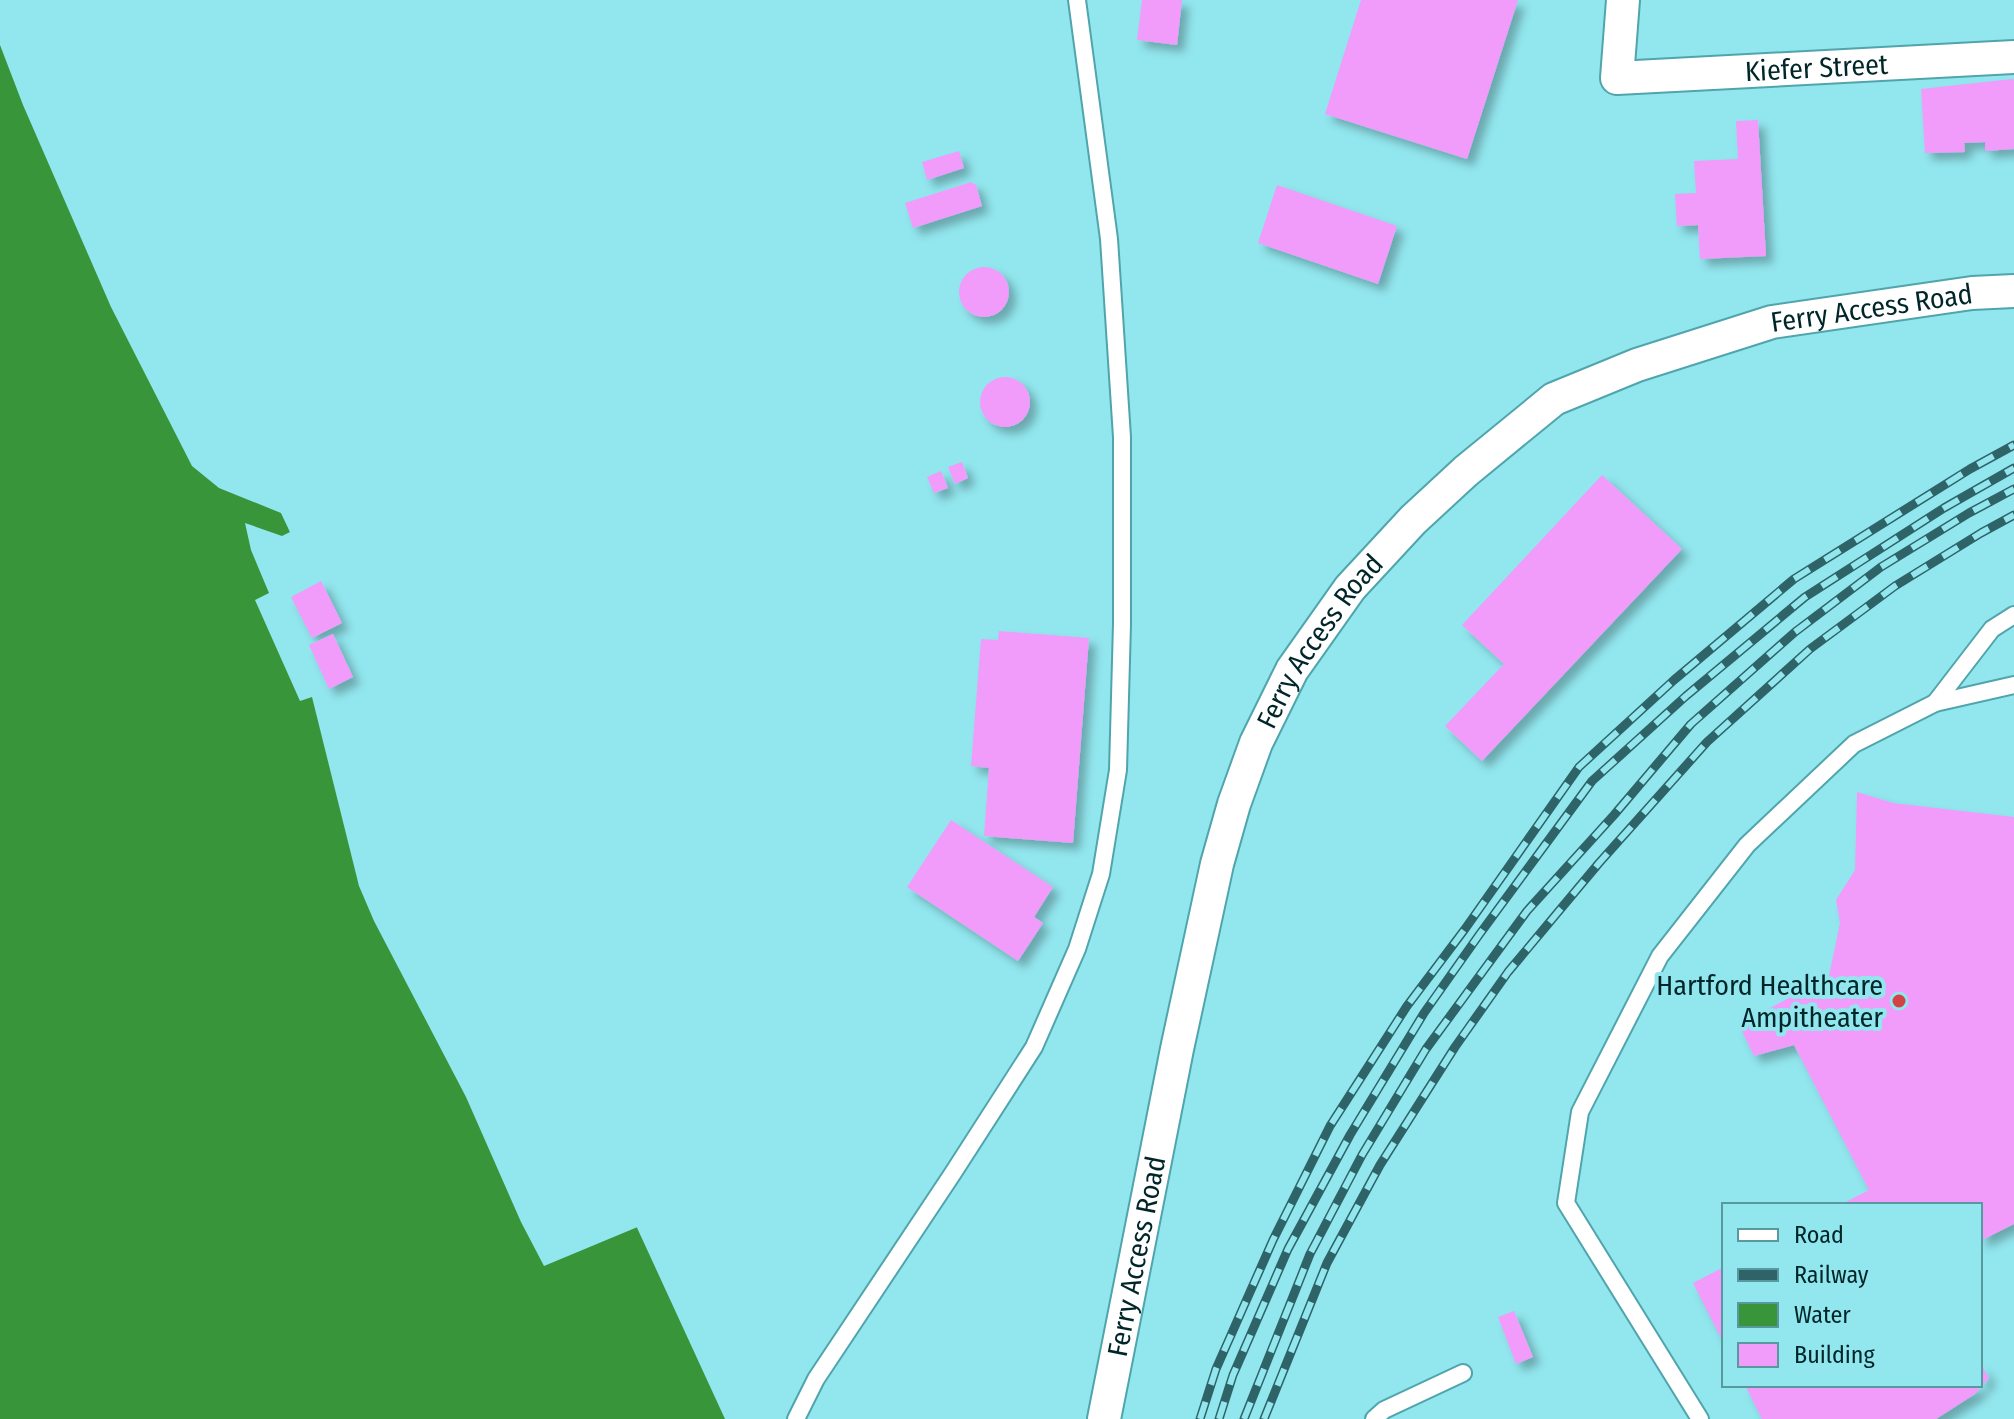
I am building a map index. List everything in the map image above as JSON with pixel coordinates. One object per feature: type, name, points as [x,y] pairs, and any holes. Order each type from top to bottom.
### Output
[{"type":"street","name":"Kiefer Street","points":[[1623,0],[1617,78],[2014,57]]},
{"type":"street","name":"Ferry Access Road","points":[[1104,1419],[1180,1033],[1217,864],[1234,804],[1256,743],[1292,670],[1350,588],[1444,491],[1554,399],[1637,365],[1772,322],[1972,293],[2014,291]]},
{"type":"lane","points":[[796,1419],[816,1379],[1034,1047],[1077,949],[1101,874],[1118,770],[1122,437],[1109,239],[1077,0]]},
{"type":"lane","points":[[1935,703],[1992,629],[2014,615]]},
{"type":"lane","points":[[1700,1419],[1566,1203],[1580,1112],[1660,956],[1747,845],[1854,744],[1935,703],[2014,685]]},
{"type":"lane","points":[[1374,1419],[1384,1410],[1463,1373]]},
{"type":"water","points":[[0,0],[42,0],[160,282],[217,374],[287,525],[353,677],[402,906],[583,1203],[633,1219],[725,1419],[0,1419]]},
{"type":"pier","points":[[0,0],[46,0],[164,280],[220,373],[393,751],[411,826],[414,902],[407,908],[432,950],[452,937],[457,939],[586,1200],[633,1214],[640,1226],[544,1266],[521,1222],[466,1097],[374,921],[359,886],[312,697],[300,701],[255,600],[269,593],[251,550],[245,523],[282,536],[290,532],[281,513],[219,488],[192,466],[111,307],[23,105],[0,45]]},
{"type":"building","points":[[1142,0],[1182,0],[1177,45],[1137,40]]},
{"type":"building","points":[[1361,0],[1518,0],[1467,159],[1325,114]]},
{"type":"building","points":[[2012,79],[2014,149],[1985,151],[1985,142],[1964,143],[1965,152],[1925,153],[1921,89]]},
{"type":"building","points":[[1758,120],[1766,256],[1700,259],[1698,225],[1677,226],[1675,194],[1696,193],[1694,161],[1738,159],[1736,121]]},
{"type":"building","points":[[959,151],[964,168],[927,180],[922,162]]},
{"type":"building","points":[[971,182],[976,185],[982,206],[913,228],[905,203]]},
{"type":"building","points":[[1277,185],[1397,226],[1378,284],[1258,243]]},
{"type":"building","points":[[984,267],[1002,274],[1009,292],[1002,310],[984,317],[966,310],[959,292],[966,274]]},
{"type":"building","points":[[1005,377],[1023,384],[1030,402],[1023,420],[1005,427],[987,420],[980,402],[987,384]]},
{"type":"building","points":[[962,462],[968,478],[955,484],[948,467]]},
{"type":"building","points":[[941,471],[948,488],[934,493],[927,477]]},
{"type":"building","points":[[1602,475],[1682,549],[1482,761],[1445,726],[1504,664],[1462,625]]},
{"type":"building","points":[[321,581],[342,623],[312,638],[291,597]]},
{"type":"building","points":[[999,631],[1089,638],[1073,843],[984,836],[989,768],[971,766],[981,639],[998,640]]},
{"type":"building","points":[[333,634],[353,677],[329,689],[309,645]]},
{"type":"building","name":"Hartford Healthcare Ampitheater","points":[[1857,792],[1893,803],[2014,817],[2014,1224],[1982,1240],[1982,1203],[1844,1203],[1869,1190],[1794,1045],[1754,1056],[1739,1025],[1829,976],[1840,923],[1836,900],[1855,870]]},
{"type":"building","points":[[951,820],[1053,887],[1034,917],[1043,923],[1018,961],[907,887]]},
{"type":"building","points":[[1722,1268],[1722,1340],[1693,1283]]},
{"type":"building","points":[[1514,1311],[1533,1357],[1516,1364],[1498,1317]]},
{"type":"building","points":[[1982,1366],[1989,1378],[1982,1386]]},
{"type":"building","points":[[1746,1387],[1981,1387],[1936,1419],[1762,1419]]},
{"type":"railway","points":[[1200,1419],[1216,1369],[1273,1240],[1330,1126],[1407,1006],[1579,767],[1674,680],[1794,579],[2014,445]]},
{"type":"railway","points":[[1219,1419],[1233,1375],[1288,1249],[1350,1135],[1424,1013],[1592,781],[1686,696],[1805,597],[1944,508],[2014,468]]},
{"type":"railway","points":[[1244,1419],[1310,1254],[1362,1155],[1426,1049],[1527,911],[1691,724],[1795,632],[1881,567],[2014,489]]},
{"type":"railway","points":[[1264,1419],[1327,1263],[1380,1165],[1455,1047],[1508,972],[1599,863],[1707,742],[1810,649],[1895,586],[2014,515]]},
{"type":"place","name":"Hartford Healthcare Ampitheater","points":[[1899,1001]]}]
